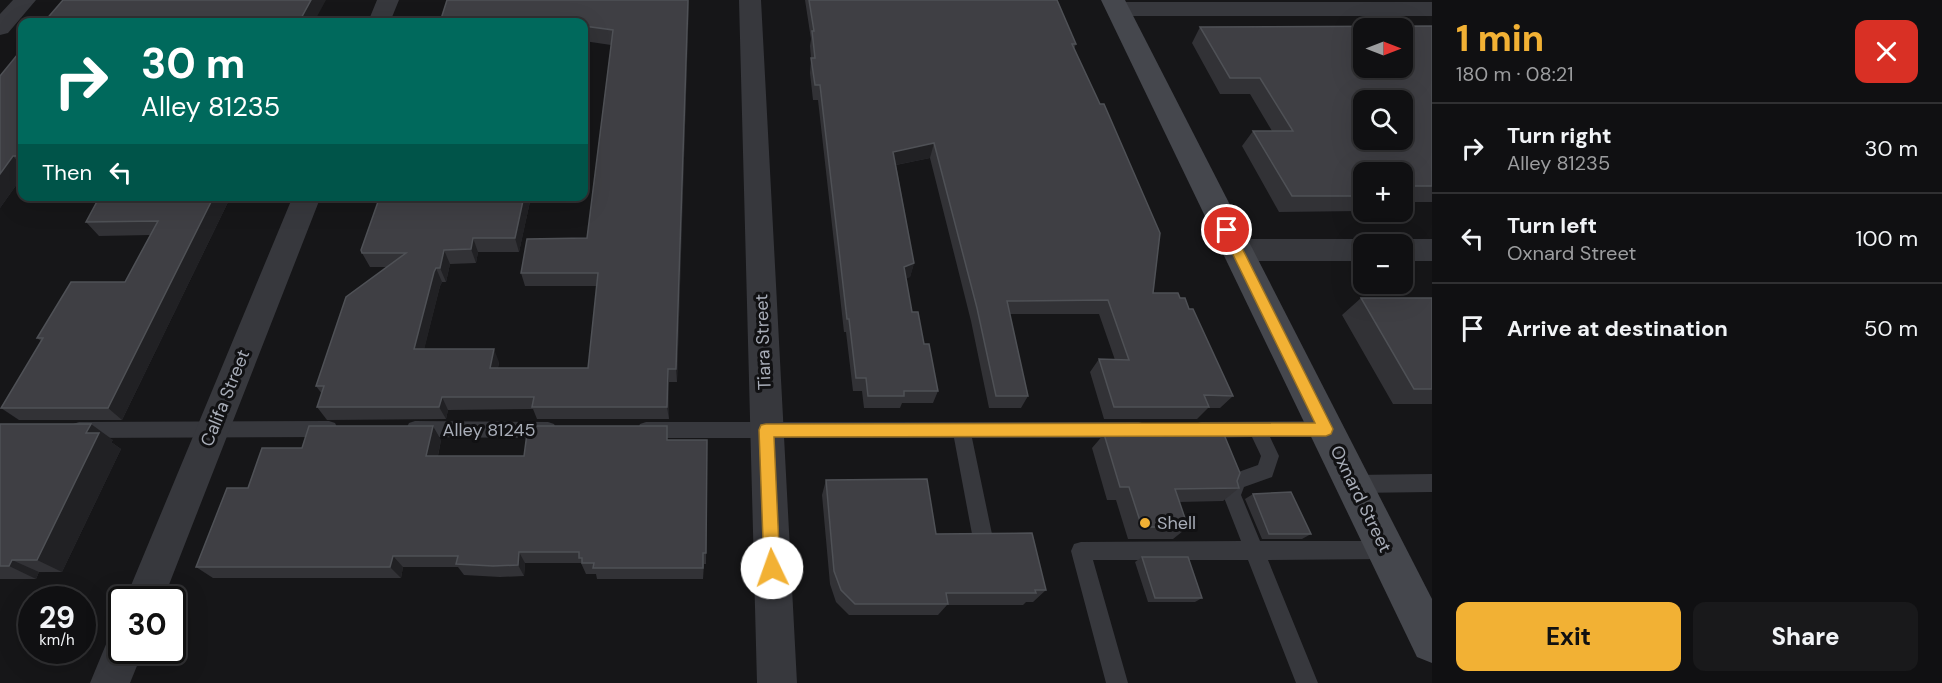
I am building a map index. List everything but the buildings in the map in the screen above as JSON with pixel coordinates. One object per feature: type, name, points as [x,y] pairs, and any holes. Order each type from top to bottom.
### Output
[{"type":"main road","name":"Oxnard Street","points":[[1116,4],[1432,642]]},
{"type":"street","points":[[0,28],[25,0]]},
{"type":"street","points":[[381,18],[388,0]]},
{"type":"street","name":"Tiara Street","points":[[750,0],[777,683]]},
{"type":"street","points":[[1116,4],[1432,9]]},
{"type":"street","name":"Califa Street","points":[[150,586],[305,201]]},
{"type":"street","points":[[1237,250],[1353,250]]},
{"type":"street","points":[[1413,250],[1432,250]]},
{"type":"street","points":[[110,683],[118,664]]},
{"type":"lane","points":[[59,430],[351,429]]},
{"type":"lane","name":"Alley 81245","points":[[398,429],[564,430]]},
{"type":"lane","points":[[1187,430],[1326,429]]},
{"type":"lane","points":[[624,430],[1151,430]]},
{"type":"lane","points":[[961,430],[982,534]]},
{"type":"lane","points":[[1258,430],[1270,456],[1266,471],[1237,481],[1232,495],[1307,683]]},
{"type":"lane","points":[[1353,484],[1432,483]]},
{"type":"lane","points":[[1117,683],[1081,551],[1386,550]]},
{"type":"place","name":"Shell","points":[[1145,523]]},
{"type":"route","points":[[772,568],[766,430],[1326,429],[1227,230]]}]
